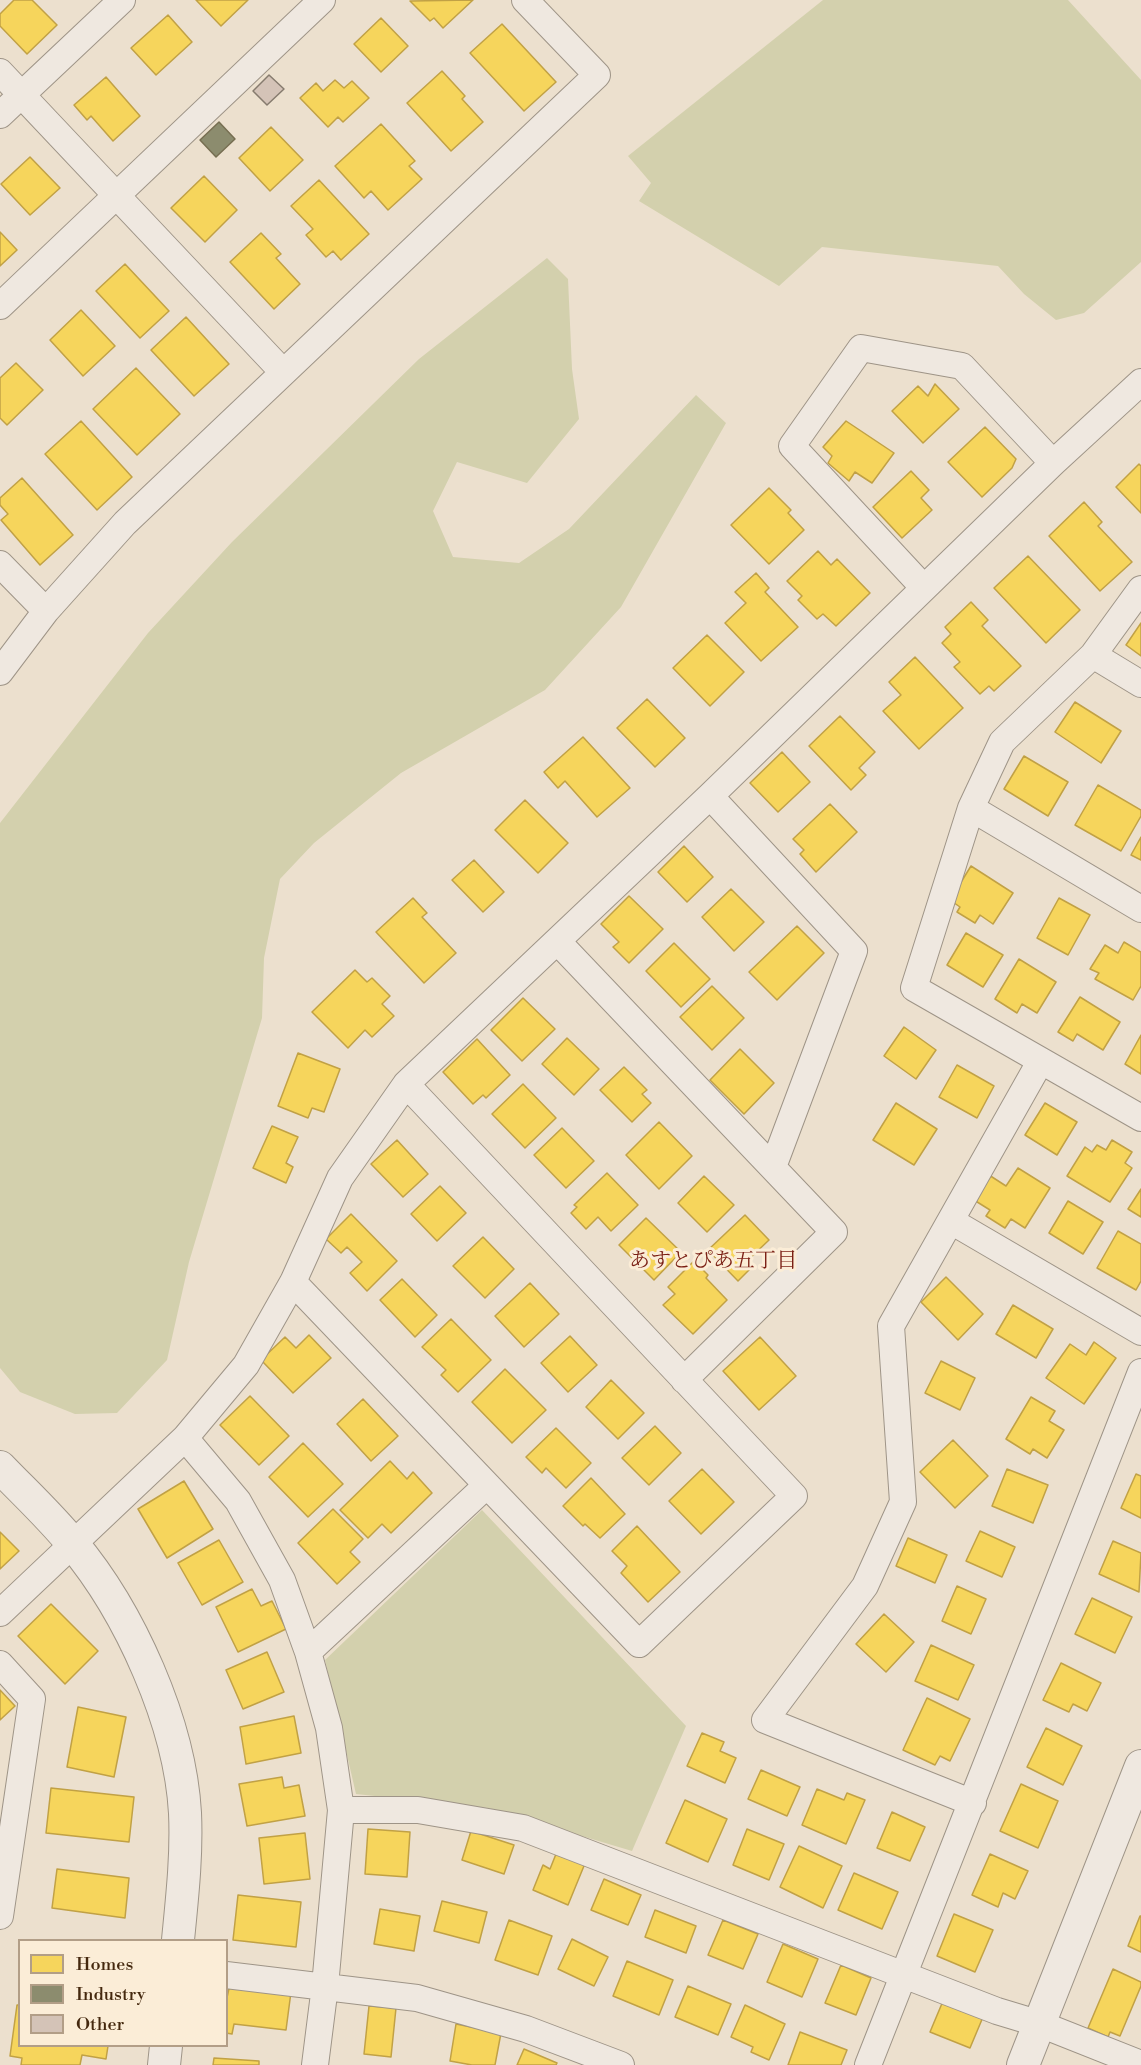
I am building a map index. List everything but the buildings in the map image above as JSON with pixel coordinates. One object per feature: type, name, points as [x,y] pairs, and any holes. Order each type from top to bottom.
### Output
[{"type":"street","points":[[0,115],[122,0]]},
{"type":"street","points":[[0,306],[115,194],[322,0]]},
{"type":"street","points":[[0,672],[46,611],[125,523],[597,75],[525,0]]},
{"type":"street","points":[[0,72],[283,372]]},
{"type":"street","points":[[924,588],[792,446],[861,348],[962,366],[1053,463]]},
{"type":"street","points":[[0,1613],[185,1438],[246,1365],[293,1282],[340,1178],[406,1084],[710,796],[1053,463],[1141,382]]},
{"type":"street","points":[[0,564],[46,611]]},
{"type":"street","points":[[1141,589],[1093,655],[1002,742],[971,808],[914,988],[1141,1118]]},
{"type":"street","points":[[1093,655],[1141,684]]},
{"type":"street","points":[[710,796],[854,951],[773,1167]]},
{"type":"street","points":[[971,808],[1141,909]]},
{"type":"street","points":[[557,941],[834,1232],[684,1380]]},
{"type":"street","points":[[973,1803],[765,1720],[865,1586],[903,1502],[891,1326],[1040,1062]]},
{"type":"street","points":[[293,1282],[639,1644],[794,1496],[406,1084]]},
{"type":"street","points":[[951,1221],[1141,1332]]},
{"type":"street","points":[[868,2065],[1141,1372]]},
{"type":"street","points":[[185,1438],[243,1511],[282,1580],[308,1652],[329,1728],[340,1810],[326,1986],[315,2065]]},
{"type":"street","points":[[0,1467],[73,1544],[128,1625],[153,1683],[174,1749],[185,1812],[183,1886],[178,1939]]},
{"type":"street","points":[[308,1652],[487,1485]]},
{"type":"street","points":[[0,1664],[32,1699],[4,1862],[0,1916]]},
{"type":"street","points":[[1023,2065],[1141,1766]]},
{"type":"street","points":[[340,1810],[418,1810],[523,1828],[1141,2064]]},
{"type":"street","points":[[228,1975],[417,1998],[526,2028],[621,2065]]},
{"type":"street","points":[[164,2065],[166,2047]]},
{"type":"shaded area","points":[[823,0],[1068,0],[1141,80],[1141,262],[1084,313],[1056,320],[1024,294],[998,266],[822,247],[779,286],[639,201],[651,183],[628,156]]},
{"type":"shaded area","points":[[547,258],[568,279],[572,369],[579,419],[527,483],[457,462],[433,511],[453,557],[519,563],[569,529],[696,395],[726,423],[621,607],[545,690],[401,773],[314,843],[280,879],[264,958],[262,1018],[189,1262],[167,1360],[117,1413],[75,1414],[20,1392],[0,1368],[0,823],[148,633],[232,542],[419,359]]},
{"type":"shaded area","points":[[482,1510],[686,1726],[632,1851],[488,1808],[356,1794],[325,1660]]},
{"type":"district","name":"あすとぴあ五丁目","points":[[713,1262]]}]
